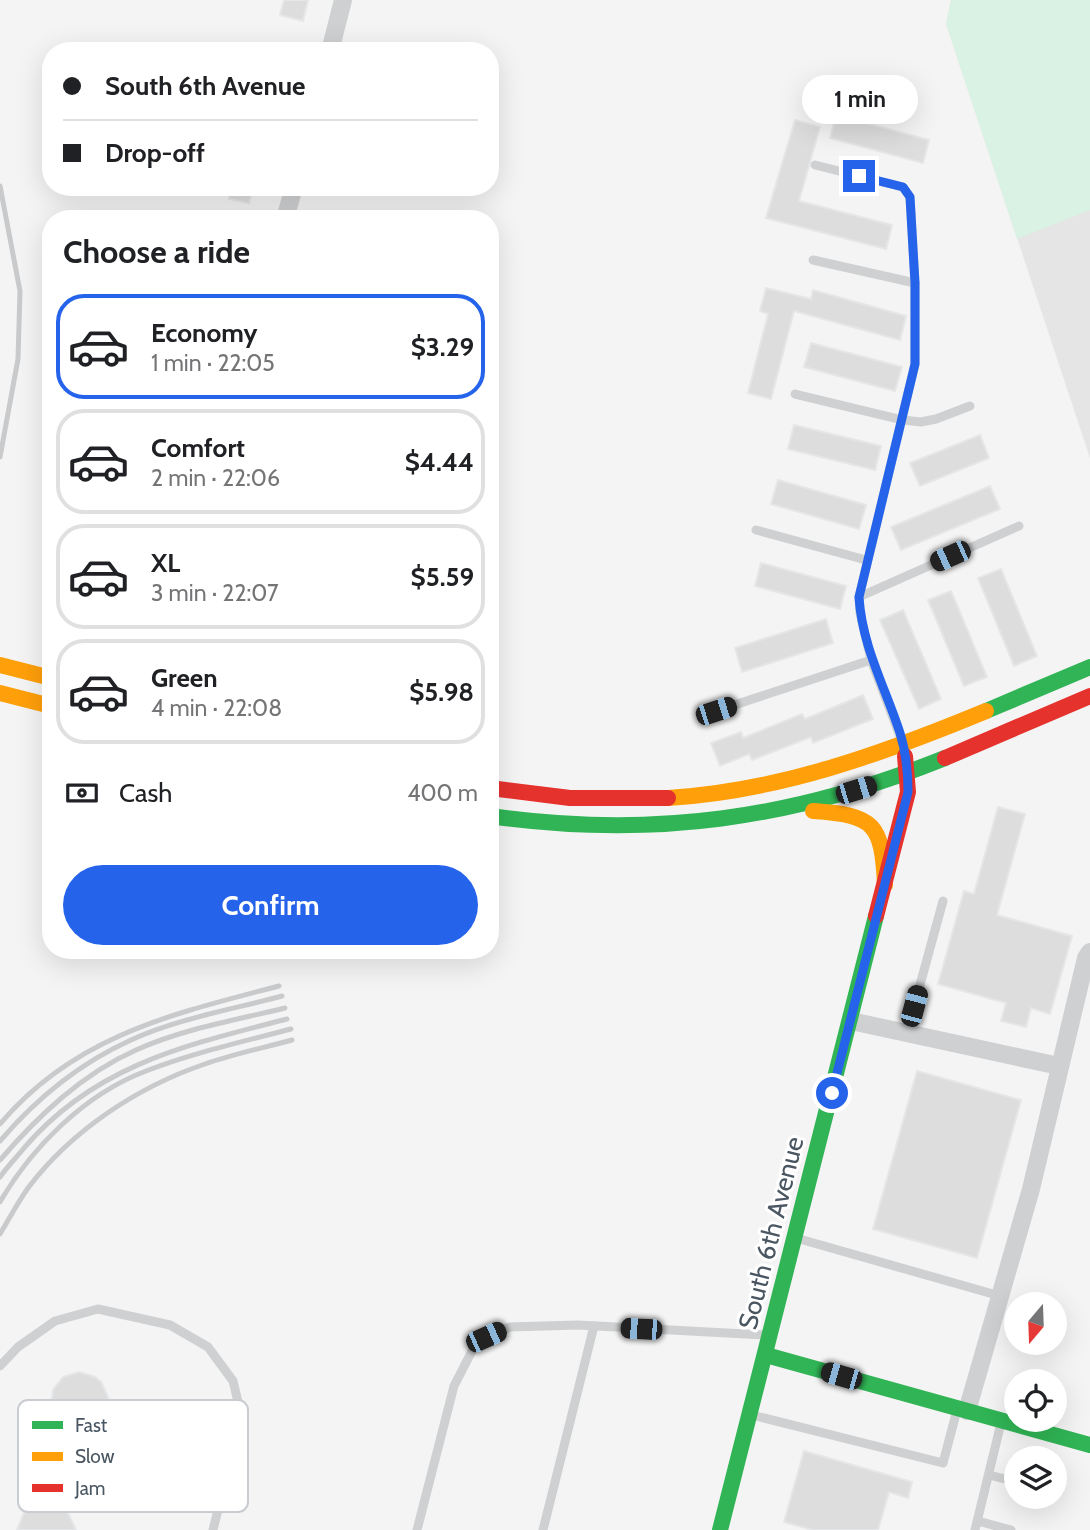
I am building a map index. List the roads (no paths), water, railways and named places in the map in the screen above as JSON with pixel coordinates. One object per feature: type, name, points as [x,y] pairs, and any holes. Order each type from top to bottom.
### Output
[{"type":"main road","points":[[0,665],[42,676]]},
{"type":"main road","points":[[499,789],[559,797],[660,798],[747,789],[857,761],[1090,667]]},
{"type":"main road","points":[[0,693],[42,704]]},
{"type":"main road","points":[[499,817],[562,825],[618,827],[687,824],[784,810],[908,773],[1090,696]]},
{"type":"main road","name":"South 6th Avenue","points":[[719,1530],[766,1355],[908,792],[908,773],[902,744]]},
{"type":"main road","points":[[784,810],[843,811],[864,818],[879,836],[884,849],[885,885]]},
{"type":"main road","points":[[766,1355],[1090,1445]]},
{"type":"street","points":[[332,42],[343,0]]},
{"type":"street","points":[[0,693],[0,704]]},
{"type":"street","points":[[962,1409],[1000,1296],[1031,1189],[1059,1066],[1086,958],[1090,952]]},
{"type":"street","points":[[851,1021],[1059,1066]]},
{"type":"lane","points":[[815,165],[903,187],[908,192],[915,283],[915,364],[859,597],[871,660],[902,744]]},
{"type":"lane","points":[[813,260],[915,283]]},
{"type":"lane","points":[[795,394],[921,422],[970,406]]},
{"type":"lane","points":[[859,597],[1019,526]]},
{"type":"lane","points":[[756,530],[866,560]]},
{"type":"lane","points":[[716,711],[871,660]]},
{"type":"lane","points":[[907,1032],[943,901]]},
{"type":"lane","points":[[795,1238],[1000,1296]]},
{"type":"lane","points":[[0,1366],[18,1347],[55,1321],[98,1309],[170,1325],[208,1347],[233,1381],[238,1400]]},
{"type":"lane","points":[[417,1530],[454,1386],[473,1349],[486,1337],[510,1326],[594,1326],[771,1335]]},
{"type":"lane","points":[[543,1530],[594,1326]]},
{"type":"lane","points":[[750,1414],[943,1463],[962,1409]]},
{"type":"lane","points":[[1002,1421],[976,1526],[1011,1530]]},
{"type":"lane","points":[[989,1475],[1004,1479]]},
{"type":"lane","points":[[212,1530],[217,1512]]},
{"type":"railway","points":[[0,186],[20,291],[18,359],[0,457]]},
{"type":"railway","points":[[0,1124],[29,1094],[60,1069],[127,1032],[201,1007],[279,986]]},
{"type":"railway","points":[[0,1141],[28,1111],[60,1083],[112,1049],[167,1026],[282,996]]},
{"type":"railway","points":[[0,1160],[62,1098],[116,1060],[172,1036],[285,1008]]},
{"type":"railway","points":[[0,1177],[52,1120],[81,1096],[112,1078],[178,1049],[287,1019]]},
{"type":"railway","points":[[0,1202],[44,1142],[62,1124],[102,1093],[163,1065],[291,1029]]},
{"type":"railway","points":[[0,1234],[24,1193],[45,1167],[107,1113],[155,1085],[205,1064],[292,1040]]}]
